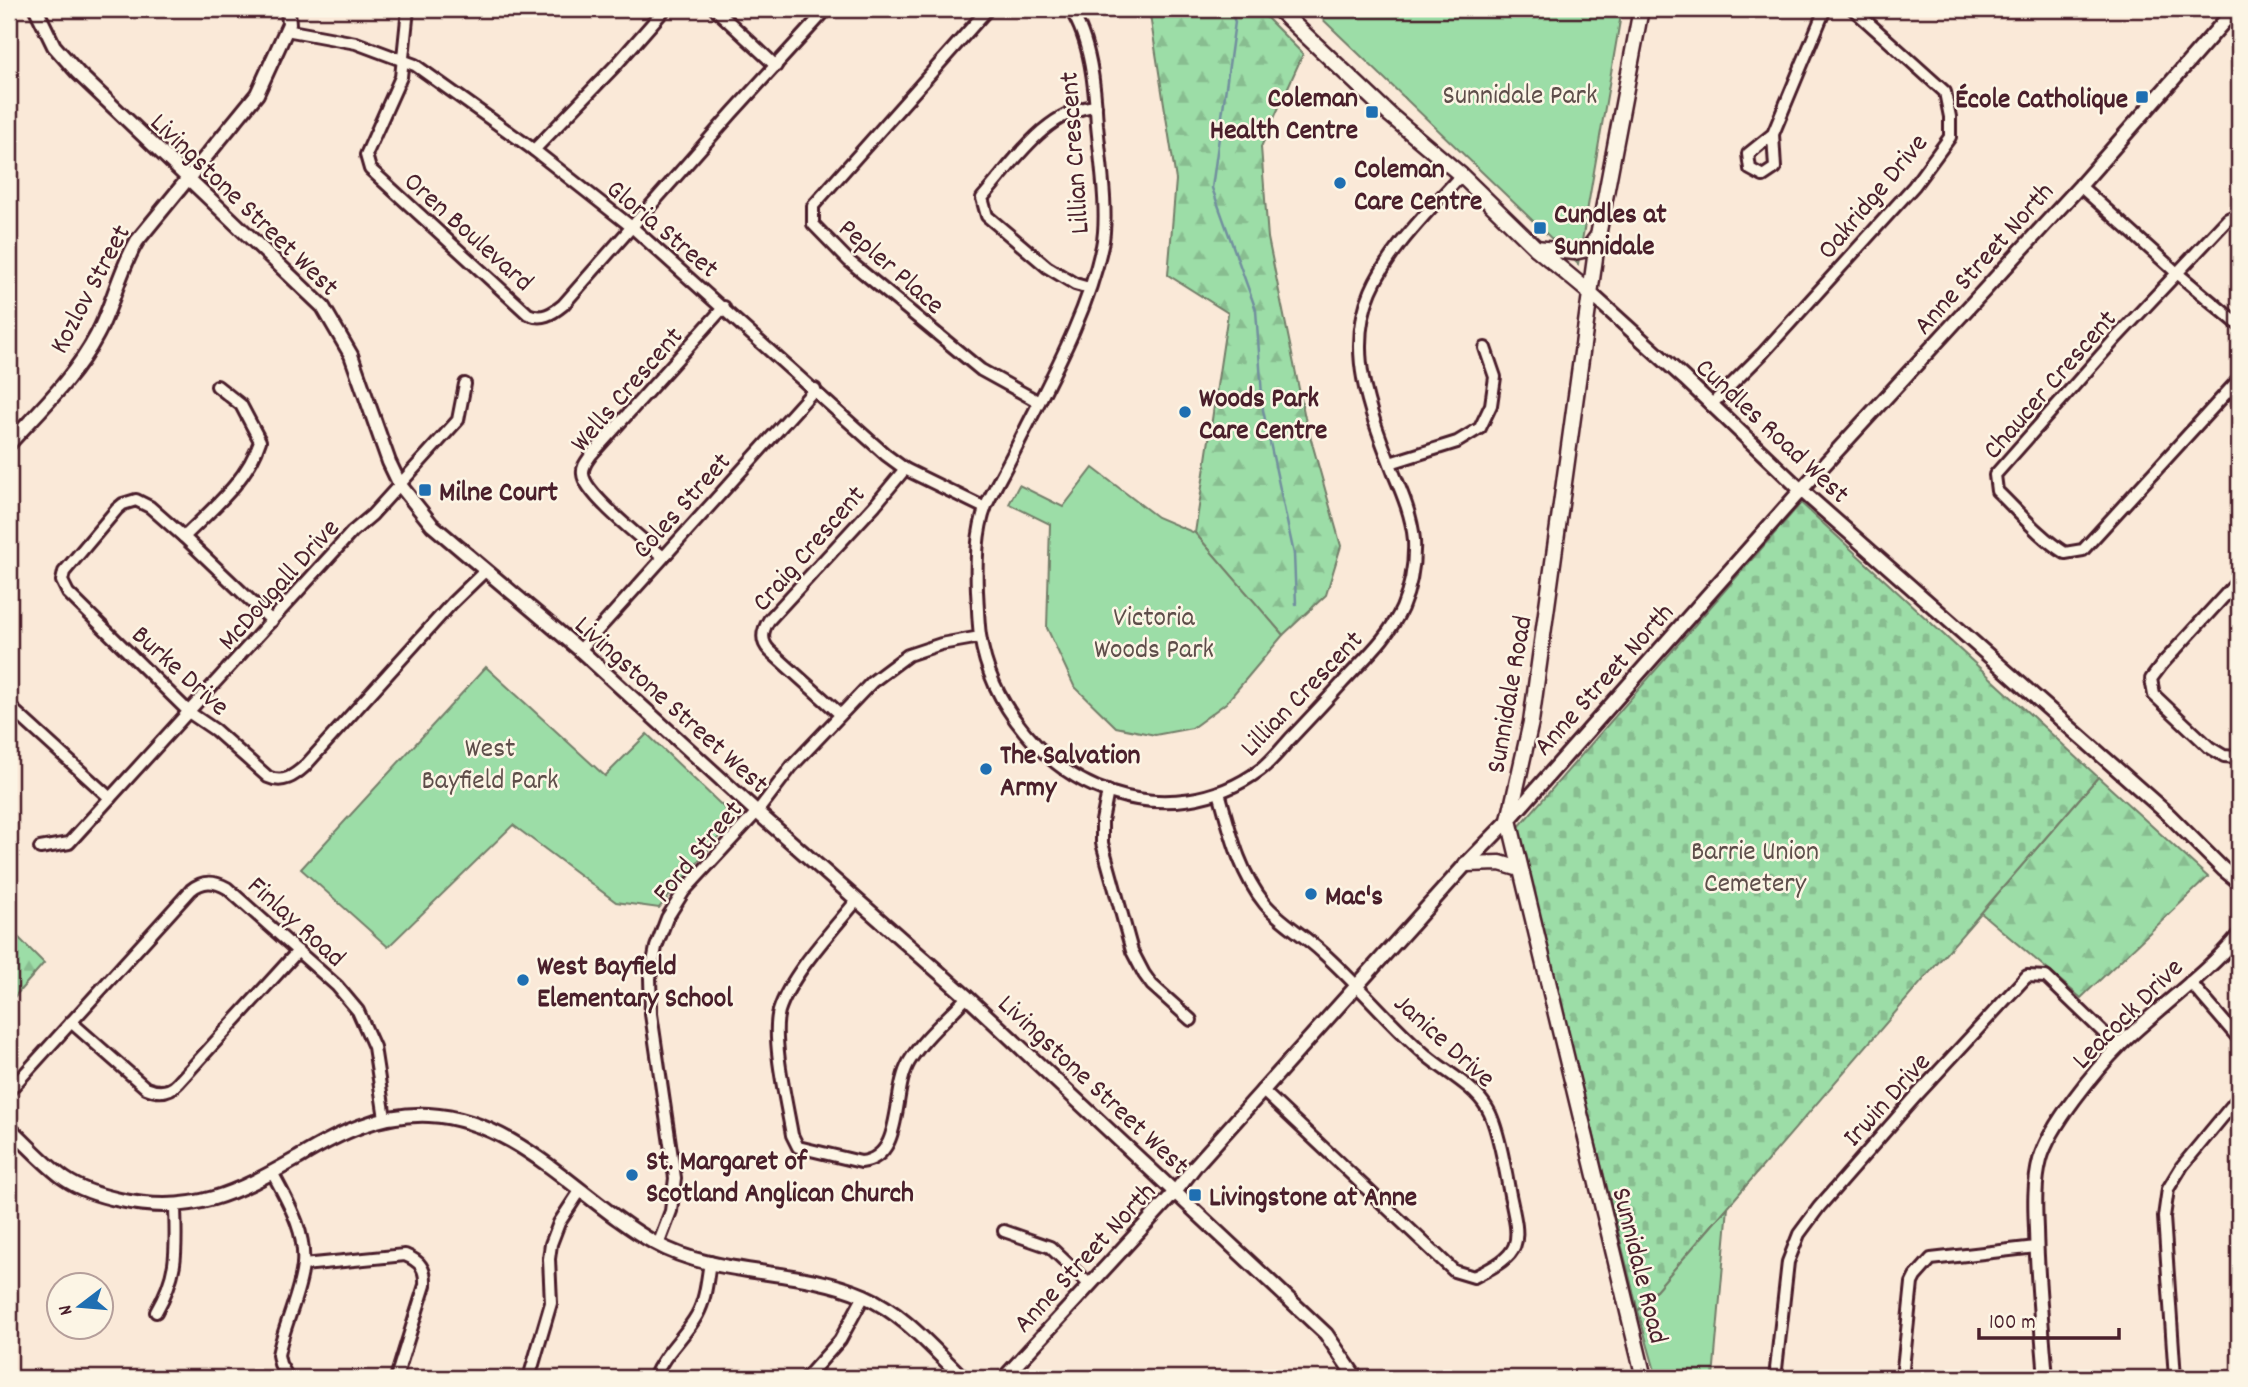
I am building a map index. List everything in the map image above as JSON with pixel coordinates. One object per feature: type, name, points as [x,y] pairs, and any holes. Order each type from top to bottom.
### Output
[{"type":"main road","name":"Cundles Road West","points":[[1279,9],[1386,111],[1461,175],[1536,248],[1589,292]]},
{"type":"main road","name":"Sunnidale Road","points":[[1641,9],[1589,292],[1531,722],[1508,820],[1644,1378]]},
{"type":"main road","points":[[1536,248],[1574,252],[1588,249],[1598,236]]},
{"type":"main road","points":[[1466,864],[1500,863],[1520,869]]},
{"type":"street","name":"Livingstone Street West","points":[[36,9],[54,46],[78,74],[323,307],[351,355],[382,445],[400,485],[432,525],[580,650],[757,812],[967,997],[1326,1334],[1356,1378]]},
{"type":"street","name":"Kozlov Street","points":[[9,444],[62,387],[97,335],[131,251],[257,94],[289,24],[288,9]]},
{"type":"street","name":"Oren Boulevard","points":[[408,9],[401,77],[366,155],[370,169],[528,314],[540,317],[563,305],[827,9]]},
{"type":"street","points":[[534,150],[616,65],[665,9]]},
{"type":"street","points":[[715,9],[776,65]]},
{"type":"street","name":"Pepler Place","points":[[988,9],[813,206],[813,224],[849,261],[981,370],[1039,402]]},
{"type":"street","name":"Lillian Crescent","points":[[1070,9],[1077,19],[1087,50],[1096,106],[1105,224],[1103,244],[1085,307],[985,509],[975,563],[980,637],[1000,694],[1031,738],[1063,769],[1095,788],[1130,798],[1165,802],[1202,798],[1235,786],[1263,768],[1383,639],[1401,610],[1412,577],[1414,540],[1408,507],[1378,433],[1361,378],[1362,322],[1370,292],[1387,263],[1461,175]]},
{"type":"street","points":[[1773,134],[1825,9]]},
{"type":"street","name":"Oakridge Drive","points":[[1711,405],[1762,354],[1914,186],[1950,137],[1950,117],[1945,92],[1853,9]]},
{"type":"street","name":"Anne Street North","points":[[1004,1378],[1175,1192],[1195,1165],[1508,820],[1801,490],[2080,186],[2235,9]]},
{"type":"street","name":"Gloria Street","points":[[286,30],[356,43],[415,65],[534,150],[633,228],[905,469],[985,509]]},
{"type":"street","points":[[1089,288],[1075,284],[1047,267],[987,216],[982,198],[1052,124],[1081,107],[1096,106]]},
{"type":"street","points":[[2080,186],[2239,325]]},
{"type":"street","name":"Chaucer Crescent","points":[[2239,214],[2228,219],[2117,337],[1995,475],[1997,491],[2045,540],[2065,553],[2083,550],[2239,379]]},
{"type":"street","name":"Cundles Road West","points":[[1589,292],[1801,490],[2169,815],[2239,882]]},
{"type":"street","name":"Wells Crescent","points":[[663,556],[589,490],[583,472],[585,463],[724,307]]},
{"type":"street","points":[[1390,463],[1457,442],[1480,428],[1491,405],[1495,377],[1485,348]]},
{"type":"street","points":[[400,485],[458,420],[465,384]]},
{"type":"street","points":[[184,537],[243,476],[254,460],[260,442],[241,405],[218,386]]},
{"type":"street","name":"Coles Street","points":[[580,650],[815,389]]},
{"type":"street","name":"Craig Crescent","points":[[840,714],[770,652],[764,643],[763,630],[769,620],[905,469]]},
{"type":"street","name":"McDougall Drive","points":[[40,849],[69,843],[352,532],[400,485]]},
{"type":"street","name":"Burke Drive","points":[[272,621],[144,502],[131,501],[117,509],[67,566],[62,581],[68,593],[190,713],[215,730],[268,777],[278,780],[290,778],[305,766],[452,603],[486,570]]},
{"type":"street","points":[[2239,580],[2151,679],[2154,695],[2208,747],[2224,756],[2236,757],[2239,753]]},
{"type":"street","name":"Ford Street","points":[[658,1245],[671,1211],[675,1178],[651,1014],[650,978],[656,947],[667,918],[684,891],[757,812],[792,766],[872,682],[908,655],[941,644],[980,637]]},
{"type":"street","points":[[9,706],[110,798]]},
{"type":"street","points":[[1108,792],[1101,821],[1102,843],[1132,951],[1152,985],[1191,1020]]},
{"type":"street","name":"Janice Drive","points":[[1219,792],[1239,861],[1265,905],[1323,953],[1403,1035],[1446,1073],[1471,1088],[1488,1109],[1503,1160],[1519,1233],[1513,1254],[1474,1277],[1454,1271],[1262,1090]]},
{"type":"street","name":"Finlay Road","points":[[9,1091],[191,890],[202,883],[213,882],[227,888],[298,951],[337,986],[358,1011],[366,1025],[376,1057],[385,1118]]},
{"type":"street","points":[[857,900],[799,973],[779,1012],[777,1035],[792,1135],[798,1147],[861,1162],[881,1154],[892,1136],[899,1090],[909,1062],[967,997]]},
{"type":"street","name":"Leacock Drive","points":[[2046,1378],[2036,1247],[2035,1194],[2040,1159],[2056,1127],[2077,1097],[2120,1045],[2224,953],[2239,935]]},
{"type":"street","points":[[71,1021],[146,1088],[159,1092],[169,1090],[188,1073],[298,951]]},
{"type":"street","name":"Irwin Drive","points":[[1775,1378],[1788,1262],[1799,1234],[1819,1207],[1916,1096],[2026,976],[2046,977],[2120,1045]]},
{"type":"street","points":[[2190,982],[2239,1039]]},
{"type":"street","points":[[2175,1378],[2164,1217],[2168,1189],[2182,1166],[2239,1097]]},
{"type":"street","points":[[9,1128],[65,1179],[98,1195],[134,1203],[175,1206],[192,1205],[220,1197],[272,1172],[343,1132],[371,1121],[431,1115],[460,1119],[514,1140],[580,1191],[658,1245],[710,1262],[820,1283],[864,1296],[909,1326],[963,1378]]},
{"type":"street","points":[[272,1172],[296,1218],[303,1265],[278,1354],[288,1378]]},
{"type":"street","points":[[529,1378],[551,1303],[551,1244],[559,1223],[580,1191]]},
{"type":"street","points":[[156,1312],[173,1277],[176,1259],[175,1206]]},
{"type":"street","points":[[1004,1231],[1050,1247],[1089,1284]]},
{"type":"street","points":[[1902,1378],[1912,1283],[1914,1277],[1931,1259],[2036,1247]]},
{"type":"street","points":[[303,1265],[405,1255],[420,1263],[424,1269],[425,1284],[396,1378]]},
{"type":"street","points":[[654,1378],[668,1351],[698,1314],[703,1302],[710,1262]]},
{"type":"street","points":[[806,1378],[840,1340],[864,1296]]},
{"type":"green space","points":[[1149,9],[1258,9],[1303,54],[1261,147],[1268,238],[1305,418],[1341,546],[1326,595],[1283,635],[1195,533],[1228,313],[1168,275],[1176,180]]},
{"type":"green space","name":"Sunnidale Park","points":[[1312,9],[1622,9],[1578,264]]},
{"type":"green space","name":"Victoria Woods Park","points":[[1093,468],[1157,517],[1195,533],[1283,635],[1226,703],[1192,728],[1155,735],[1116,727],[1074,686],[1047,628],[1050,524],[1009,504],[1019,485],[1063,507]]},
{"type":"green space","name":"Barrie Union Cemetery","points":[[1801,503],[2098,777],[1638,1311],[1517,829]]},
{"type":"green space","name":"West Bayfield Park","points":[[486,667],[605,776],[647,734],[735,818],[659,908],[616,902],[513,825],[388,947],[301,869]]},
{"type":"green space","points":[[2098,777],[2208,877],[2081,998],[1981,913]]},
{"type":"green space","points":[[9,928],[44,963],[9,1003]]},
{"type":"green space","points":[[1728,1207],[1713,1378],[1657,1378],[1638,1311]]},
{"type":"waterway","points":[[1230,9],[1235,22],[1212,188],[1256,310],[1263,410],[1294,554],[1296,604]]},
{"type":"place","name":"École Catholique","points":[[2142,97]]},
{"type":"place","name":"Coleman Health Centre","points":[[1372,112]]},
{"type":"place","name":"Coleman Care Centre","points":[[1340,183]]},
{"type":"place","name":"Cundles at Sunnidale","points":[[1540,228]]},
{"type":"place","name":"Woods Park Care Centre","points":[[1185,412]]},
{"type":"place","name":"Milne Court","points":[[425,490]]},
{"type":"place","name":"The Salvation Army","points":[[986,769]]},
{"type":"place","name":"Mac's","points":[[1311,894]]},
{"type":"place","name":"West Bayfield Elementary School","points":[[523,980]]},
{"type":"place","name":"St. Margaret of Scotland Anglican Church","points":[[632,1175]]},
{"type":"place","name":"Livingstone at Anne","points":[[1195,1195]]}]
